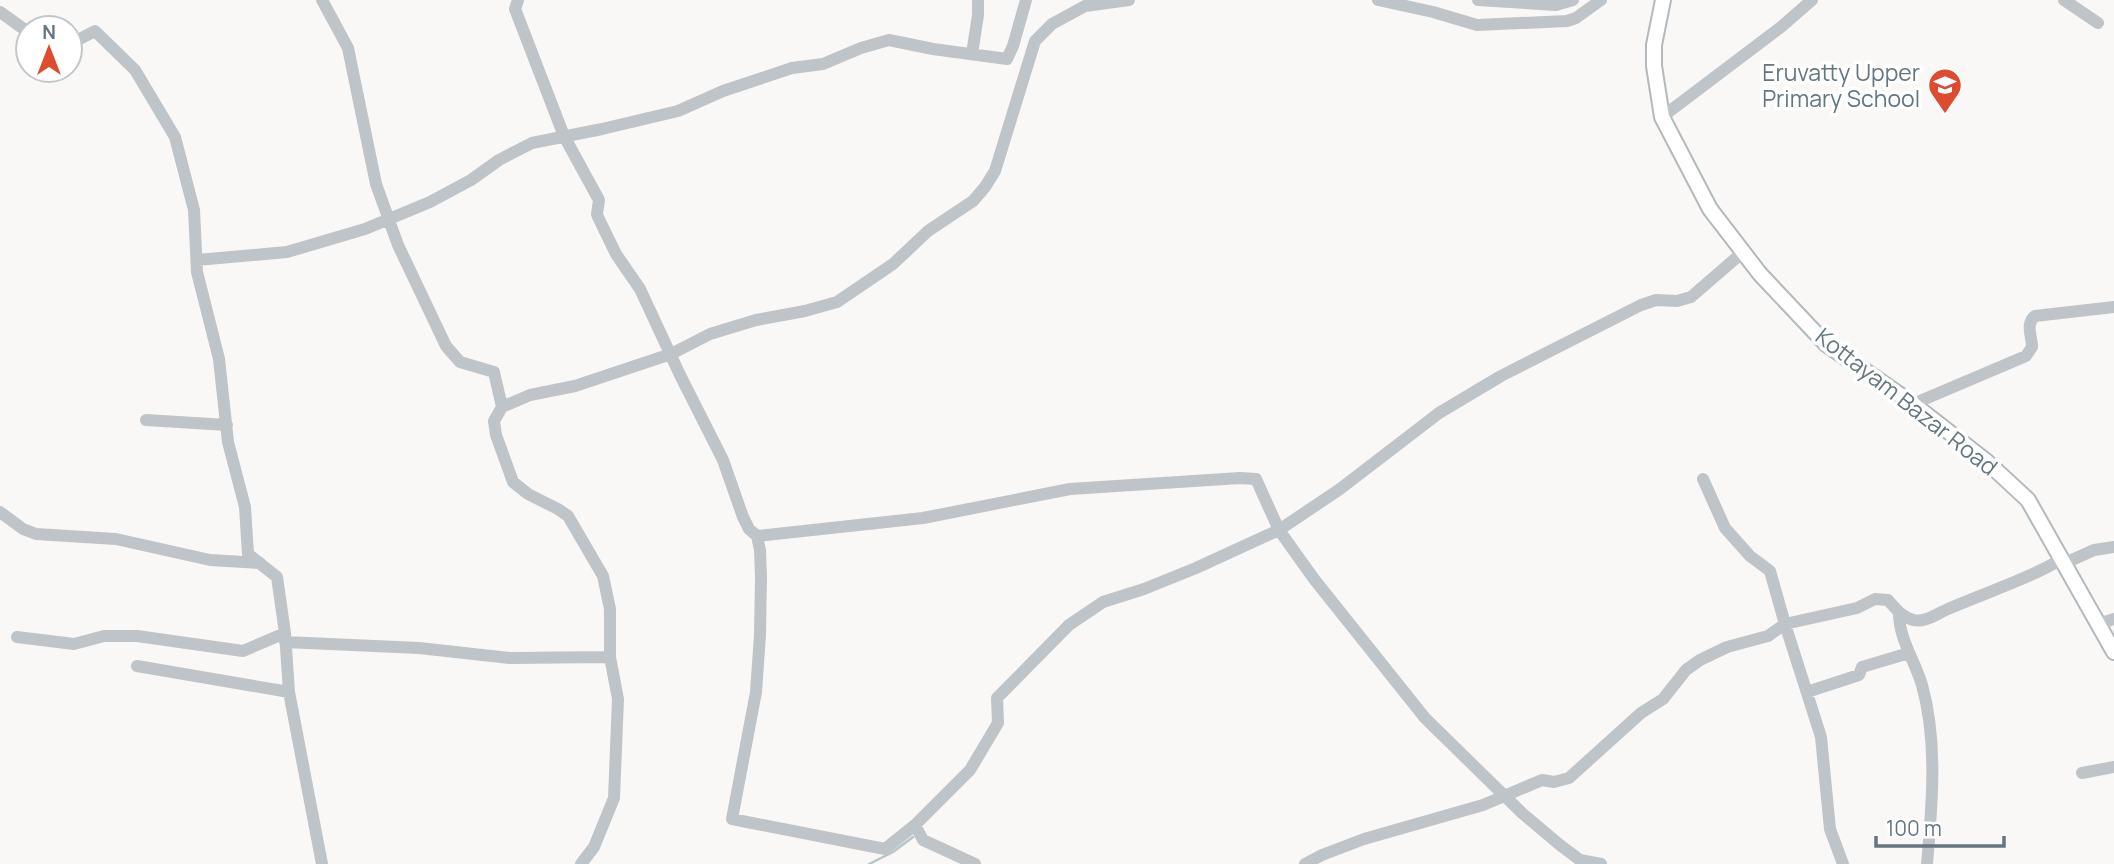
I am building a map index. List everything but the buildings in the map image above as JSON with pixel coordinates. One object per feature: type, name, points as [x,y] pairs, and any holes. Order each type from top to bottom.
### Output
[{"type":"main road","name":"Kottayam Bazar Road","points":[[1663,0],[1654,45],[1654,66],[1662,117],[1710,209],[1760,274],[1826,344],[1913,404],[1994,467],[2028,500],[2114,652]]},
{"type":"street","points":[[322,0],[348,48],[376,184],[388,221],[446,346],[460,362],[494,372],[502,407]]},
{"type":"street","points":[[518,0],[515,9],[564,136],[599,200],[597,214],[616,254],[640,289],[723,460],[743,517],[749,529],[757,536],[761,577],[757,680],[733,819],[885,849],[915,825],[970,770],[998,723],[997,698],[1069,625],[1103,601],[1144,589],[1279,530],[1339,489],[1439,412],[1501,376],[1642,305],[1656,300],[1677,301],[1690,297],[1743,252]]},
{"type":"street","points":[[972,54],[978,0]]},
{"type":"street","points":[[1007,59],[1026,0]]},
{"type":"street","points":[[581,864],[594,847],[614,798],[618,699],[610,657],[610,609],[603,576],[568,516],[528,494],[513,482],[496,435],[494,421],[502,407],[530,395],[575,386],[671,354],[710,334],[756,320],[805,312],[837,302],[894,264],[928,231],[973,201],[985,187],[995,171],[1035,41],[1052,24],[1085,6],[1129,0]]},
{"type":"street","points":[[1378,0],[1477,25],[1567,21],[1576,18],[1601,0]]},
{"type":"street","points":[[1478,0],[1556,5],[1573,0]]},
{"type":"street","points":[[1662,117],[1781,27],[1812,0]]},
{"type":"street","points":[[2064,0],[2098,23]]},
{"type":"street","points":[[84,37],[95,31],[135,70],[175,138],[194,210],[197,272],[219,359],[228,442],[245,506],[248,554],[277,577],[289,692],[322,864]]},
{"type":"street","points":[[197,260],[287,252],[388,221],[471,180],[499,160],[532,143],[678,111],[723,91],[792,68],[823,64],[889,40],[933,49],[1027,61]]},
{"type":"street","points":[[1913,404],[2026,356],[2032,347],[2028,326],[2035,316],[2114,307]]},
{"type":"street","points":[[146,419],[227,425]]},
{"type":"street","points":[[757,536],[923,518],[1070,489],[1256,479],[1279,530],[1314,579],[1426,718],[1522,813],[1580,860],[1601,864]]},
{"type":"street","points":[[1703,479],[1726,528],[1750,556],[1770,571],[1821,737],[1830,829],[1843,864]]},
{"type":"street","points":[[0,512],[23,529],[36,534],[116,539],[210,560],[260,564]]},
{"type":"street","points":[[1304,864],[1364,839],[1483,805],[1542,780],[1554,782],[1569,778],[1641,713],[1663,699],[1686,670],[1700,660],[1727,647],[1768,636],[1785,624],[1857,608],[1875,599],[1888,600],[1899,613],[1914,621],[1929,618],[2064,561],[2094,550],[2114,547]]},
{"type":"street","points":[[1899,613],[1899,626],[1922,684],[1931,747],[1931,810],[1927,864]]},
{"type":"street","points":[[2098,624],[2114,618]]},
{"type":"street","points":[[17,637],[74,644],[104,635],[137,636],[243,651],[285,638],[510,658],[610,657]]},
{"type":"street","points":[[1807,692],[1859,675],[1862,667],[1909,653]]},
{"type":"street","points":[[137,666],[289,692]]},
{"type":"street","points":[[2082,773],[2114,766]]},
{"type":"street","points":[[915,825],[923,840],[975,864]]},
{"type":"waterway","points":[[869,864],[893,852],[913,837]]},
{"type":"place","name":"Eruvatty Upper Primary School","points":[[1945,115]]}]
